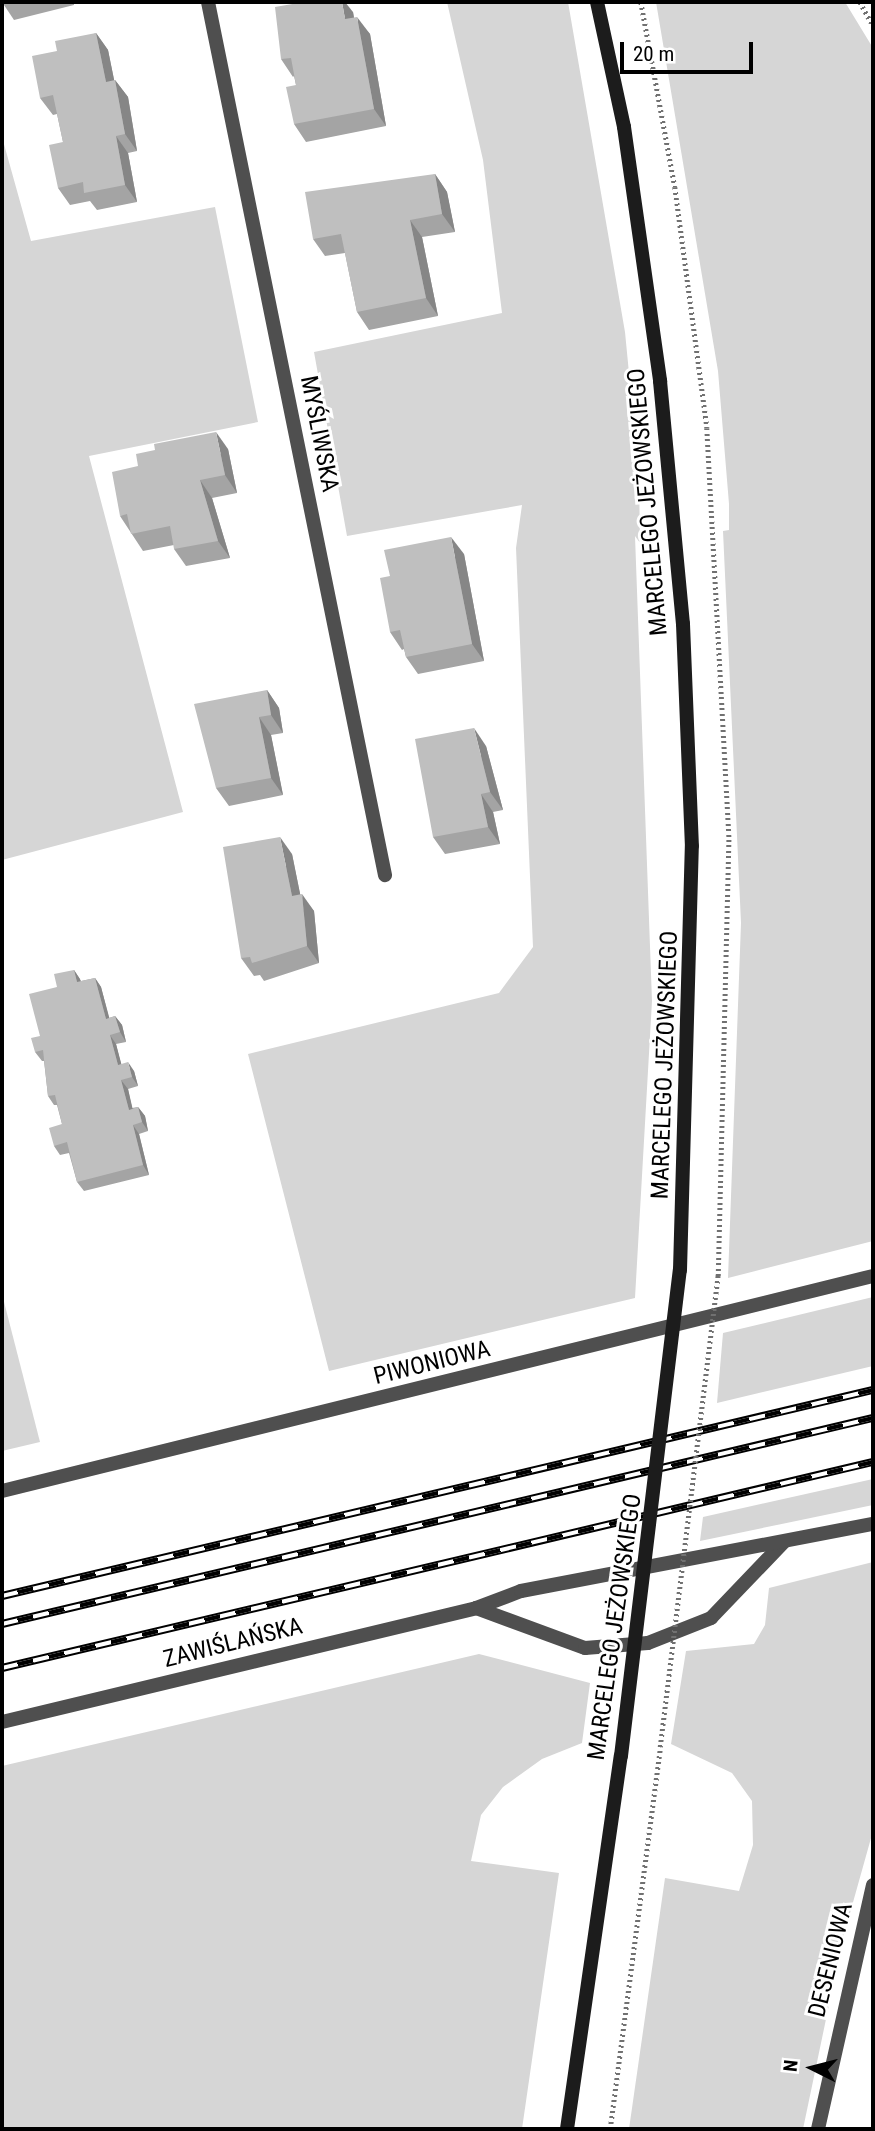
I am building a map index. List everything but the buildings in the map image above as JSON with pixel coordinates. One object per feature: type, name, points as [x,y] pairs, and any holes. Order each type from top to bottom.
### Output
[{"type":"street","name":"MYŚLIWSKA","points":[[208,2],[385,874]]},
{"type":"street","name":"MARCELEGO JEŻOWSKIEGO","points":[[567,2129],[621,1756],[680,1270],[692,846],[683,624],[660,381],[624,127],[597,2]]},
{"type":"street","name":"PIWONIOWA","points":[[2,1491],[873,1276]]},
{"type":"street","name":"ZAWIŚLAŃSKA","points":[[2,1722],[476,1608],[521,1591],[873,1524]]},
{"type":"street","points":[[476,1608],[584,1648],[648,1643],[710,1618],[784,1542]]},
{"type":"street","name":"DESENIOWA","points":[[818,2129],[873,1885]]},
{"type":"path","points":[[641,2],[692,305],[713,533],[729,837]]},
{"type":"path","points":[[860,2],[873,25]]},
{"type":"path","points":[[610,2129],[660,1747]]},
{"type":"shaded area","points":[[447,2],[568,2],[625,332],[639,476],[640,543],[635,536],[652,1001],[635,1298],[329,1371],[248,1054],[499,993],[533,947],[516,548],[522,505],[347,536],[314,352],[502,313],[483,160]]},
{"type":"shaded area","points":[[656,2],[845,2],[873,48],[873,1241],[728,1278],[741,923],[723,531],[729,530],[729,504],[718,371]]},
{"type":"shaded area","points":[[2,137],[31,241],[215,207],[258,422],[89,456],[183,812],[2,860]]},
{"type":"shaded area","points":[[2,1294],[40,1442],[2,1451]]},
{"type":"shaded area","points":[[873,1297],[873,1366],[717,1403],[723,1333]]},
{"type":"shaded area","points":[[873,1479],[873,1505],[700,1541],[703,1517]]},
{"type":"shaded area","points":[[873,1562],[873,1831],[843,1938],[803,2129],[629,2129],[665,1878],[739,1891],[753,1845],[752,1801],[732,1773],[671,1744],[686,1651],[754,1644],[765,1625],[769,1588]]},
{"type":"shaded area","points":[[479,1654],[590,1683],[582,1743],[542,1759],[503,1787],[481,1815],[471,1861],[559,1873],[522,2129],[2,2129],[2,1766]]},
{"type":"railway","points":[[2,1596],[873,1390]]},
{"type":"railway","points":[[2,1624],[873,1418]]},
{"type":"railway","points":[[2,1668],[873,1462]]}]
